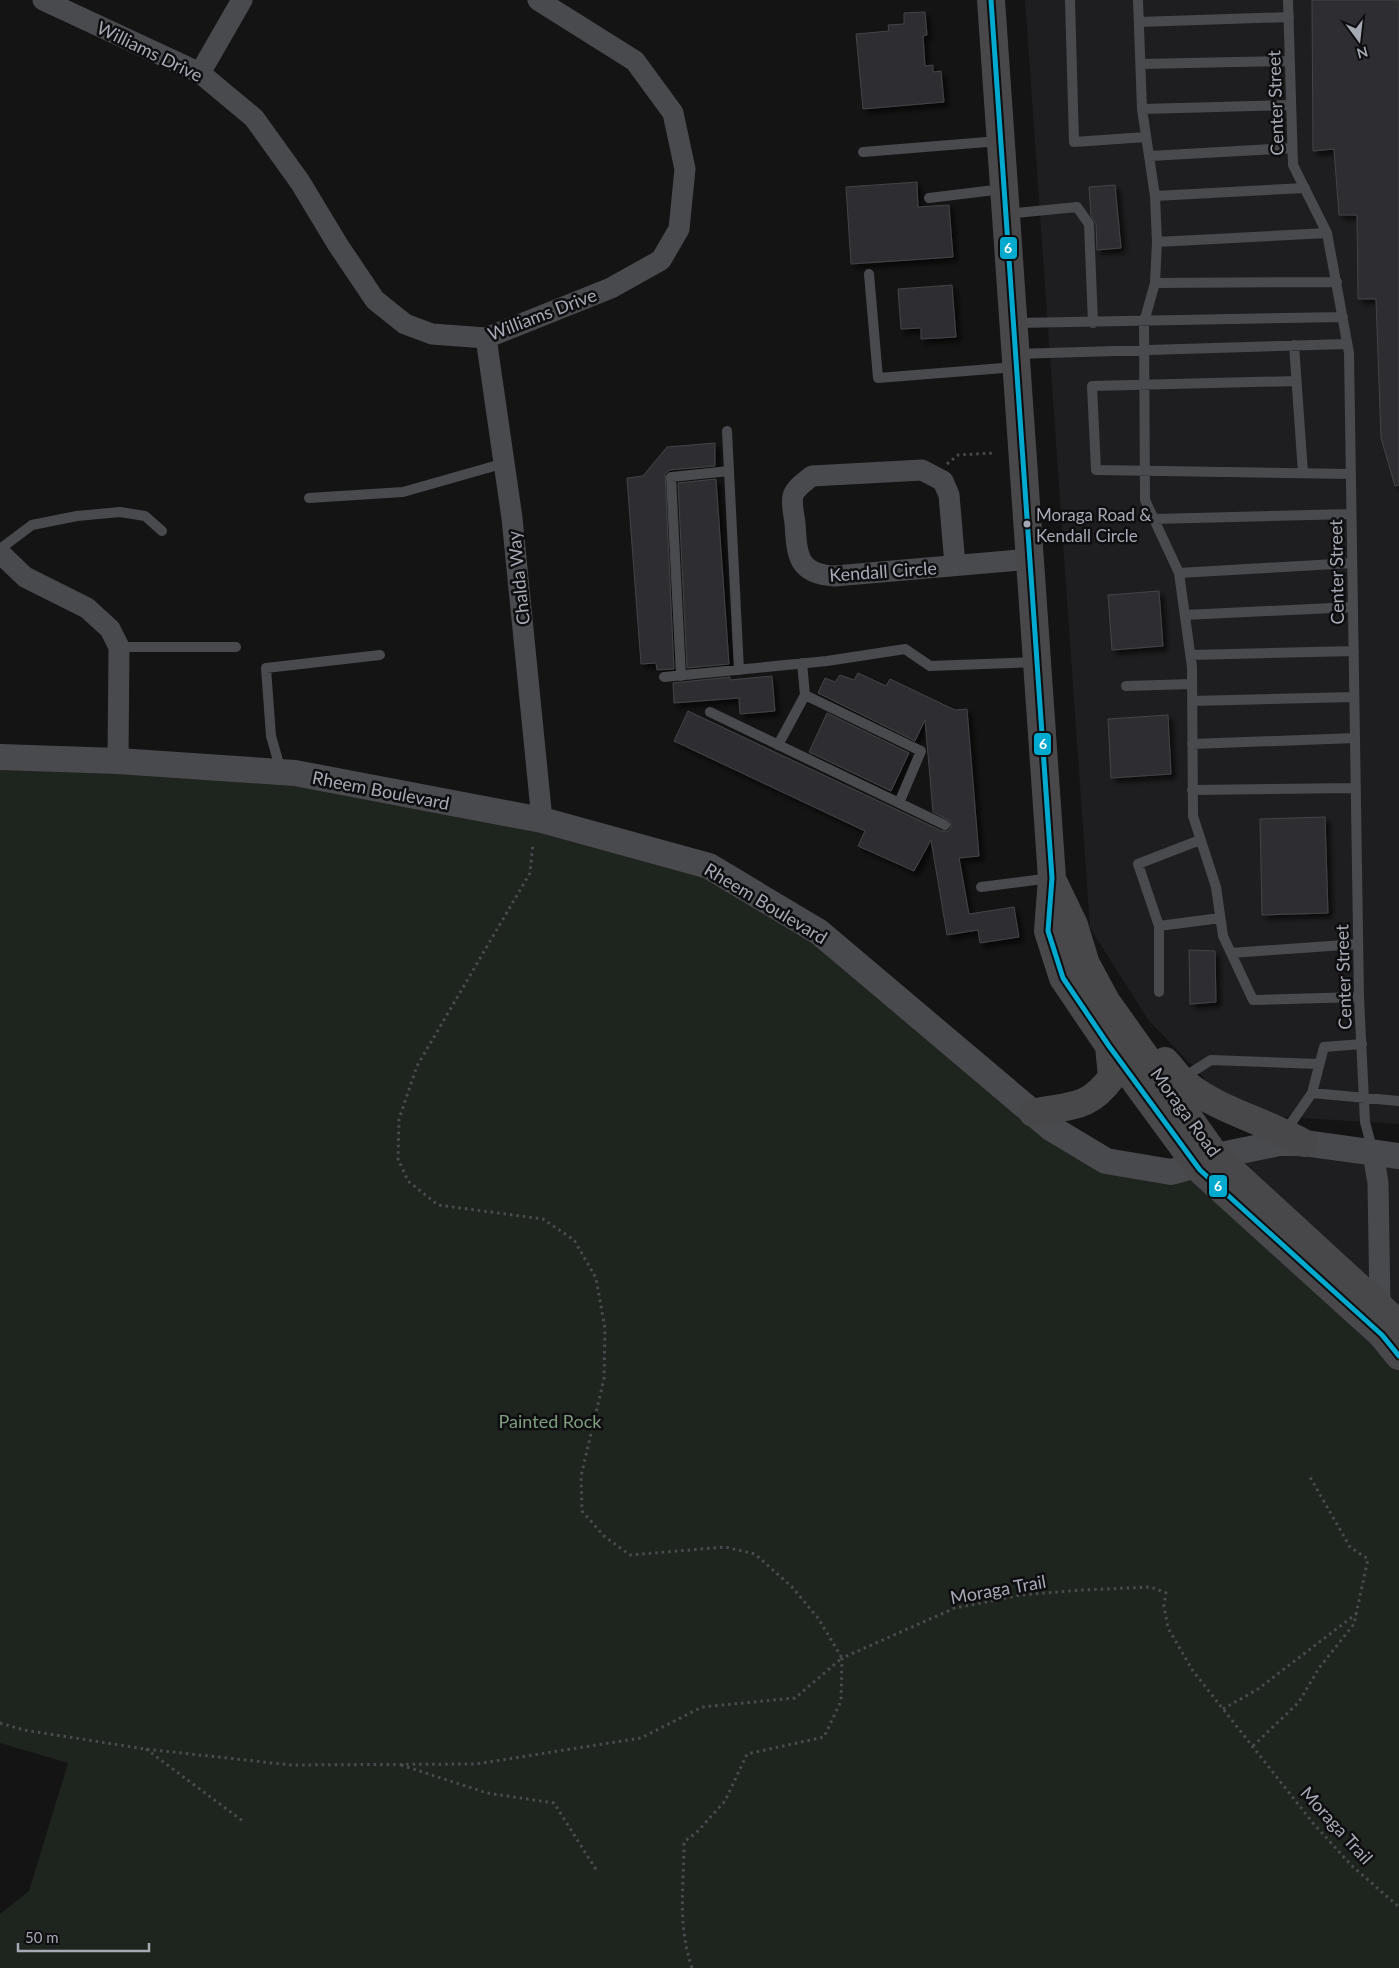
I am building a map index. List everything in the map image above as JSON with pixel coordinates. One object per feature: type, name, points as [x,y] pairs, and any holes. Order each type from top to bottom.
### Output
[{"type":"main road","name":"Moraga Road","points":[[991,0],[1052,878],[1048,931],[1063,978],[1121,1042],[1206,1160],[1382,1335],[1399,1356]]},
{"type":"main road","points":[[1033,1113],[1079,1105],[1099,1094],[1112,1077],[1121,1042],[1166,1062],[1181,1079],[1226,1108],[1248,1119],[1295,1137]]},
{"type":"main road","name":"Moraga Road","points":[[1206,1160],[1389,1315]]},
{"type":"street","name":"Williams Drive","points":[[43,0],[78,7],[200,74],[254,118],[300,182],[338,245],[375,300],[405,324],[432,334],[486,338],[611,288],[660,260],[679,229],[685,169],[673,112],[635,62],[538,0]]},
{"type":"street","points":[[200,74],[242,0]]},
{"type":"street","name":"Chalda Way","points":[[486,338],[512,518],[538,832]]},
{"type":"street","name":"Kendall Circle","points":[[956,566],[950,495],[943,481],[922,470],[812,476],[800,485],[793,496],[798,555],[808,568],[818,575],[835,576],[956,566],[1030,559]]},
{"type":"street","points":[[0,551],[25,577],[87,608],[110,629],[119,647],[118,761]]},
{"type":"street","name":"Rheem Boulevard","points":[[0,757],[118,761],[281,772],[538,832],[709,866],[819,932],[1058,1133],[1106,1161],[1171,1172],[1206,1160],[1279,1143],[1295,1137],[1374,1153],[1399,1156]]},
{"type":"street","points":[[1374,1153],[1389,1315]]},
{"type":"lane","points":[[1070,0],[1074,142],[1146,137]]},
{"type":"lane","points":[[1138,0],[1142,109],[1155,196],[1157,242],[1155,283],[1144,322],[1142,350],[1145,385],[1145,500],[1179,573],[1192,684],[1192,816],[1216,887],[1223,936],[1253,1000],[1359,996]]},
{"type":"lane","name":"Center Street","points":[[1288,0],[1293,165],[1327,233],[1347,344],[1352,514],[1359,996],[1365,1122],[1374,1153]]},
{"type":"lane","points":[[1139,22],[1289,17]]},
{"type":"lane","points":[[1141,64],[1290,61]]},
{"type":"lane","points":[[1142,109],[1291,105]]},
{"type":"lane","points":[[863,152],[1001,141]]},
{"type":"lane","points":[[1150,156],[1292,148]]},
{"type":"lane","points":[[1155,196],[1304,188]]},
{"type":"lane","points":[[929,198],[1077,206],[1089,224],[1093,323]]},
{"type":"lane","points":[[1157,242],[1327,233]]},
{"type":"lane","points":[[869,274],[878,378],[1016,360],[1142,350],[1347,344]]},
{"type":"lane","points":[[1155,283],[1337,282]]},
{"type":"lane","points":[[1014,323],[1343,317]]},
{"type":"lane","points":[[1294,345],[1303,473]]},
{"type":"lane","points":[[1296,381],[1092,386],[1096,470],[1351,474]]},
{"type":"lane","points":[[727,431],[739,670]]},
{"type":"lane","points":[[309,498],[403,492],[505,463]]},
{"type":"lane","points":[[681,676],[671,477],[729,470]]},
{"type":"lane","points":[[0,551],[32,525],[77,516],[120,512],[145,516],[162,532]]},
{"type":"lane","points":[[1154,519],[1352,514]]},
{"type":"lane","points":[[1179,573],[1352,563]]},
{"type":"lane","points":[[1185,615],[1353,607]]},
{"type":"lane","points":[[119,647],[236,647]]},
{"type":"lane","points":[[664,677],[802,663],[905,649],[930,666],[1037,662]]},
{"type":"lane","points":[[1190,655],[1354,650]]},
{"type":"lane","points":[[281,772],[272,736],[266,668],[380,655]]},
{"type":"lane","points":[[778,745],[805,695],[802,663]]},
{"type":"lane","points":[[1126,686],[1192,684]]},
{"type":"lane","points":[[805,695],[921,751],[899,804]]},
{"type":"lane","points":[[1192,701],[1354,697]]},
{"type":"lane","points":[[710,712],[945,825]]},
{"type":"lane","points":[[1192,744],[1355,738]]},
{"type":"lane","points":[[1192,790],[1356,788]]},
{"type":"lane","points":[[1159,992],[1159,926],[1138,864],[1200,840]]},
{"type":"lane","points":[[981,887],[1052,878]]},
{"type":"lane","points":[[1159,926],[1220,918]]},
{"type":"lane","points":[[1231,953],[1358,944]]},
{"type":"lane","points":[[1295,1137],[1312,1093],[1324,1047],[1362,1044]]},
{"type":"lane","points":[[1181,1079],[1211,1060],[1319,1064]]},
{"type":"lane","points":[[1312,1093],[1364,1096],[1399,1101]]},
{"type":"path","points":[[934,476],[958,455],[994,453]]},
{"type":"path","points":[[538,832],[530,873],[417,1066],[398,1119],[398,1159],[408,1180],[438,1205],[543,1220],[574,1240],[596,1278],[605,1330],[604,1380],[581,1476],[582,1511],[604,1536],[630,1555],[725,1547],[755,1554],[792,1587],[818,1618],[842,1658],[841,1701],[824,1737],[747,1754],[725,1801],[698,1832],[684,1842],[681,1908],[685,1946],[692,1968]]},
{"type":"path","points":[[1253,1746],[1298,1702],[1318,1668],[1354,1624],[1368,1560],[1350,1547],[1310,1476]]},
{"type":"path","name":"Moraga Trail","points":[[842,1658],[955,1608],[1020,1595],[1151,1587],[1166,1593],[1164,1606],[1168,1628],[1193,1671],[1313,1823],[1351,1865],[1399,1907]]},
{"type":"path","points":[[1222,1709],[1258,1689],[1356,1614]]},
{"type":"path","points":[[0,1723],[24,1730],[145,1749],[291,1765],[476,1764],[641,1738],[702,1707],[795,1698],[842,1658]]},
{"type":"path","points":[[145,1749],[244,1822]]},
{"type":"path","points":[[398,1764],[487,1793],[554,1803],[597,1871]]},
{"type":"shaded area","points":[[1025,0],[1399,0],[1399,1124],[1239,1114],[1149,1021],[1090,928]]},
{"type":"shaded area","points":[[1216,1156],[1399,1156],[1399,1356]]},
{"type":"green space","name":"Painted Rock","points":[[0,757],[281,772],[709,866],[819,932],[1082,1148],[1197,1165],[1399,1356],[1399,1968],[0,1968],[0,1914],[29,1891],[68,1763],[0,1743]]},
{"type":"building","points":[[1312,0],[1399,0],[1399,485],[1395,486],[1381,438],[1376,299],[1358,299],[1357,215],[1339,215],[1334,149],[1313,151]]},
{"type":"building","points":[[925,12],[927,35],[923,36],[925,66],[933,65],[933,72],[941,71],[944,102],[863,109],[856,34],[889,31],[888,25],[904,24],[904,13]]},
{"type":"building","points":[[917,182],[918,207],[949,205],[953,257],[851,264],[846,187]]},
{"type":"building","points":[[1115,185],[1121,248],[1097,250],[1096,224],[1091,216],[1089,187]]},
{"type":"building","points":[[952,285],[956,337],[921,339],[921,328],[901,329],[898,289]]},
{"type":"building","points":[[715,443],[715,466],[670,470],[665,474],[674,669],[657,670],[656,663],[641,664],[627,478],[643,476],[667,447]]},
{"type":"building","points":[[716,479],[729,664],[687,668],[678,483]]},
{"type":"building","points":[[1159,591],[1163,646],[1112,650],[1108,595]]},
{"type":"building","points":[[858,673],[886,686],[890,679],[955,710],[967,709],[979,856],[959,858],[969,914],[1014,907],[1019,937],[980,943],[978,930],[947,935],[931,840],[914,871],[858,846],[865,831],[674,741],[688,711],[942,831],[948,831],[951,828],[950,821],[933,812],[925,720],[915,741],[818,693],[825,678],[835,682],[840,675],[854,680]]},
{"type":"building","points":[[772,676],[775,711],[740,714],[739,698],[674,703],[673,683],[730,677],[730,680]]},
{"type":"building","points":[[827,713],[909,753],[891,791],[809,752]]},
{"type":"building","points":[[1168,715],[1171,774],[1111,778],[1108,719]]},
{"type":"building","points":[[1325,817],[1328,913],[1262,915],[1260,819]]},
{"type":"building","points":[[1189,950],[1215,951],[1216,1002],[1190,1004]]},
{"type":"transit line","name":"6","points":[[991,0],[1052,878],[1048,931],[1063,978],[1109,1046],[1200,1170],[1382,1335],[1399,1356]]},
{"type":"place","name":"Moraga Road & Kendall Circle","points":[[1027,524]]}]
